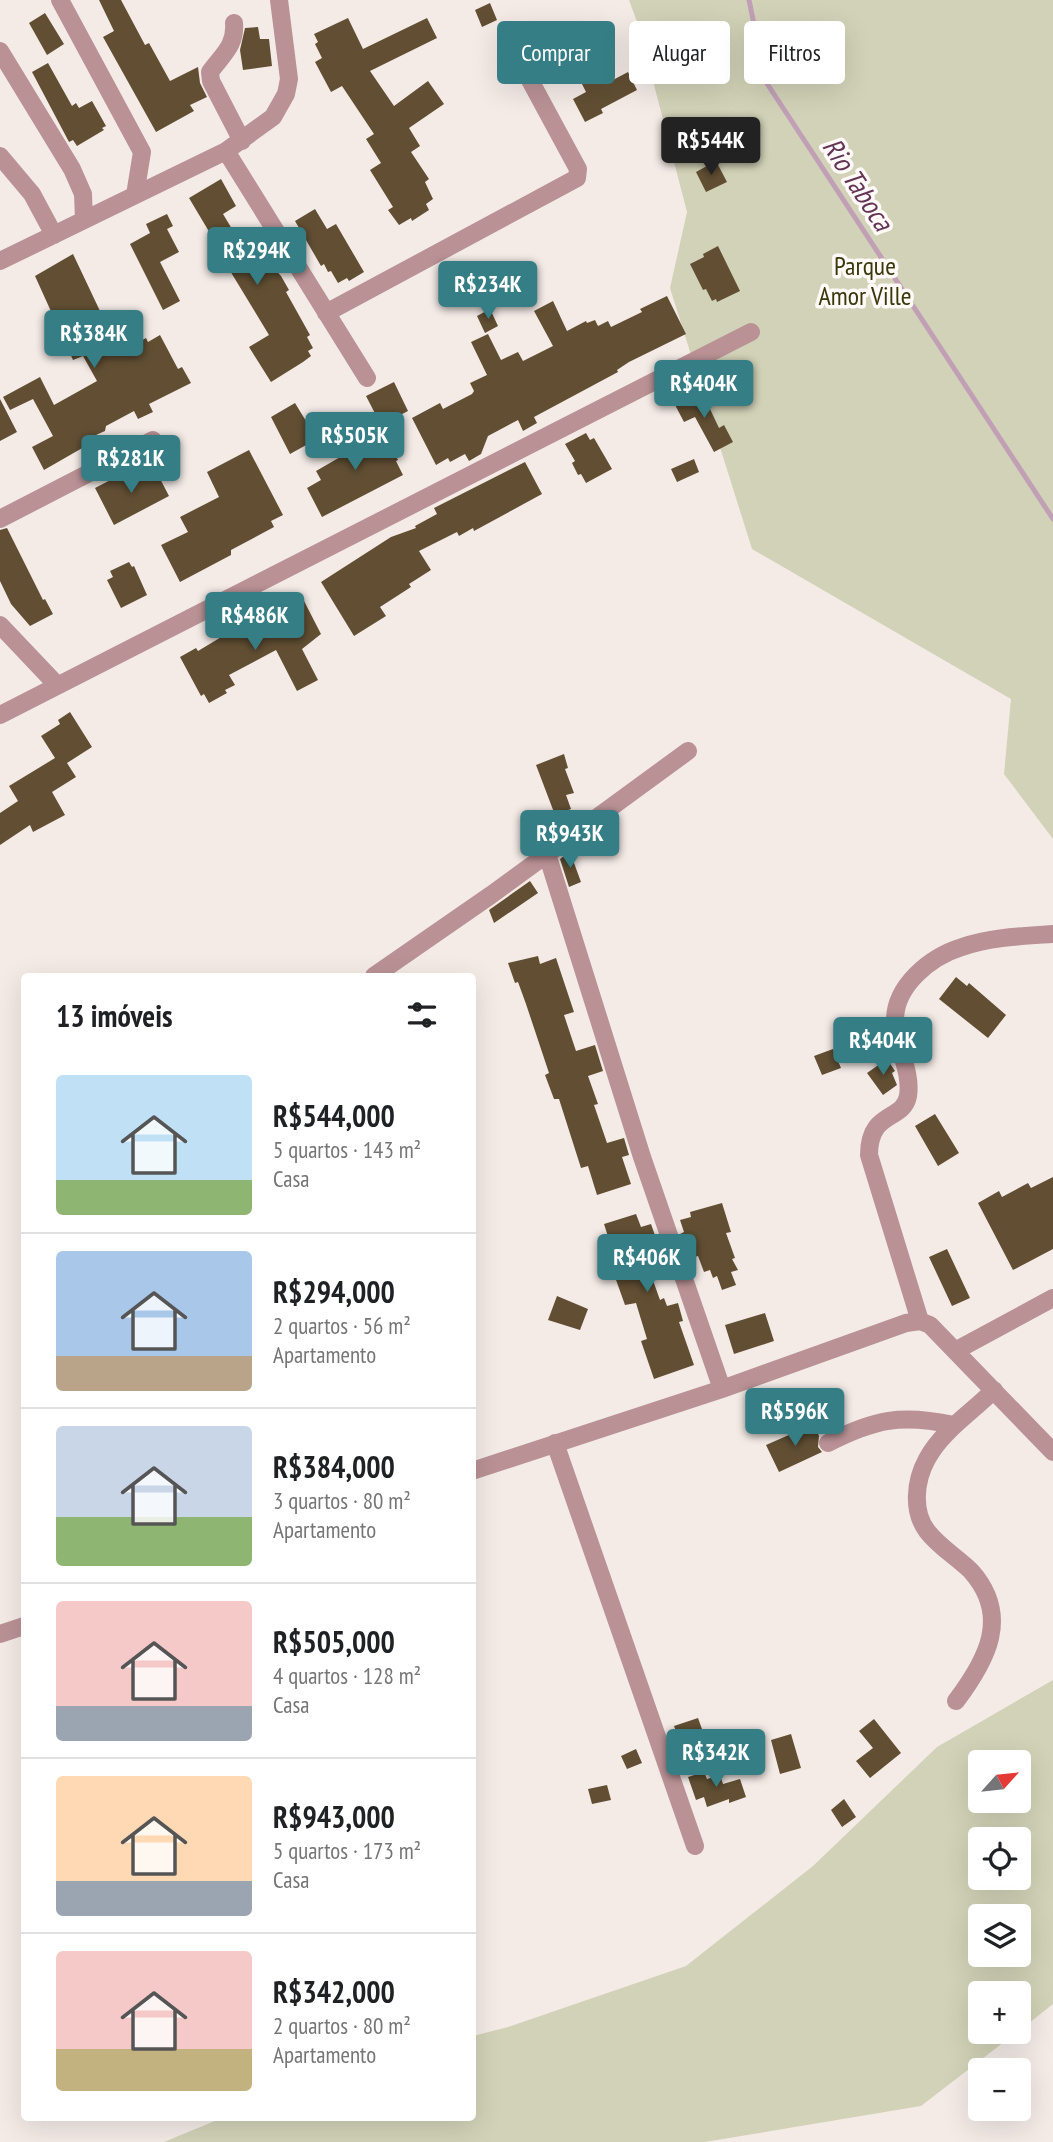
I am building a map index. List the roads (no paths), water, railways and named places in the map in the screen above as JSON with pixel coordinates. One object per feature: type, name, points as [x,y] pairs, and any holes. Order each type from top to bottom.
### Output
[{"type":"street","points":[[60,0],[142,152],[135,195]]},
{"type":"street","points":[[0,261],[226,151],[273,117],[286,94],[288,71],[279,0]]},
{"type":"street","points":[[234,23],[235,34],[231,47],[211,72],[211,81],[246,138]]},
{"type":"street","points":[[0,51],[72,169],[83,194],[84,220]]},
{"type":"street","points":[[326,313],[578,178],[578,169],[532,84]]},
{"type":"street","points":[[226,151],[366,378]]},
{"type":"street","points":[[0,156],[32,194],[54,234]]},
{"type":"street","points":[[0,715],[751,332]]},
{"type":"street","points":[[0,520],[153,440]]},
{"type":"street","points":[[0,625],[57,685]]},
{"type":"street","points":[[378,973],[688,751]]},
{"type":"street","points":[[547,854],[642,1157],[722,1389]]},
{"type":"street","points":[[920,1321],[869,1154],[871,1133],[876,1125],[903,1106],[907,1099],[908,1077],[895,1027],[895,1014],[902,992],[925,967],[958,948],[1011,937],[1053,934]]},
{"type":"street","points":[[955,1351],[1053,1298]]},
{"type":"street","points":[[476,1470],[920,1321],[930,1325],[1053,1452]]},
{"type":"street","points":[[956,1701],[975,1676],[989,1644],[991,1606],[987,1593],[970,1571],[927,1530],[919,1516],[916,1501],[921,1474],[927,1460],[954,1425],[994,1390]]},
{"type":"street","points":[[828,1443],[859,1427],[877,1422],[930,1420],[954,1425]]},
{"type":"street","points":[[555,1443],[695,1846]]},
{"type":"street","points":[[0,1634],[21,1627]]},
{"type":"waterway","name":"Rio Taboca","points":[[749,0],[766,82],[1053,519]]},
{"type":"park label","name":"Parque Amor Ville","points":[[865,281]]}]
